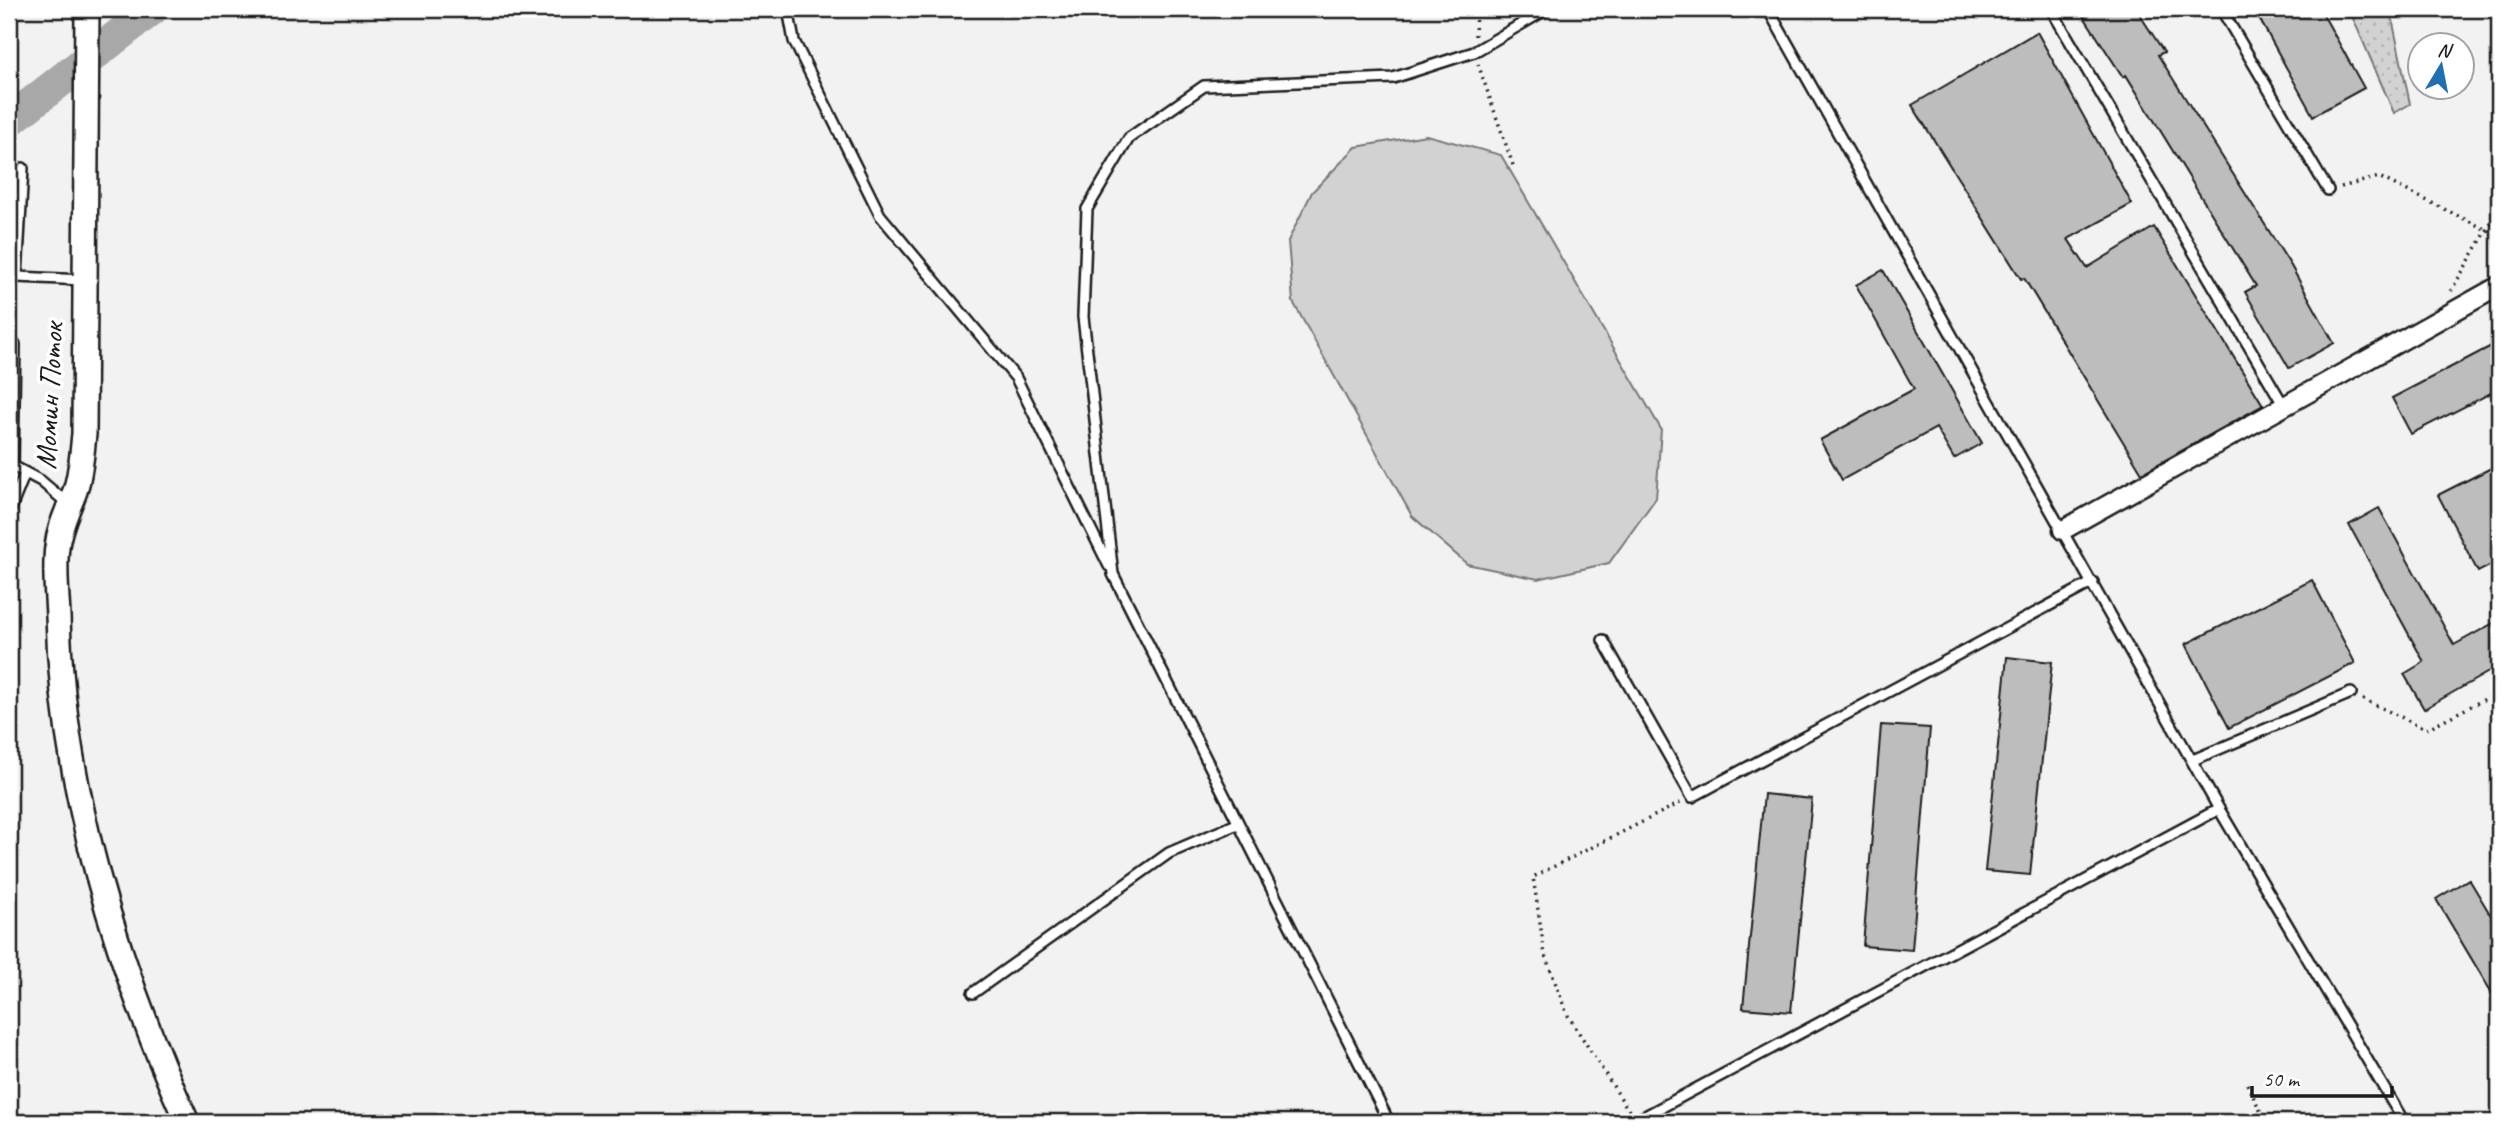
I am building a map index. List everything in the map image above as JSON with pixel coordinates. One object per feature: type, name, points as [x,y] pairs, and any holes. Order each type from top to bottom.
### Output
[{"type":"street","name":"Момин Поток","points":[[87,9],[84,434],[80,475],[61,524],[56,548],[59,649],[66,719],[82,808],[97,867],[121,951],[146,1023],[187,1122]]},
{"type":"street","points":[[2063,530],[2499,286]]},
{"type":"lane","points":[[788,9],[794,41],[880,215],[1016,378],[1237,824],[1389,1122]]},
{"type":"lane","points":[[1113,574],[1083,317],[1086,222],[1087,209],[1129,138],[1204,86],[1393,78],[1474,52],[1547,9]]},
{"type":"lane","points":[[1768,9],[2219,809],[2404,1122]]},
{"type":"lane","points":[[2051,9],[2284,406]]},
{"type":"lane","points":[[2221,9],[2328,190]]},
{"type":"lane","points":[[23,168],[17,277],[85,280]]},
{"type":"lane","points":[[15,344],[11,465],[41,481],[69,505]]},
{"type":"lane","points":[[9,513],[25,473]]},
{"type":"lane","points":[[1603,640],[1692,797],[2093,582]]},
{"type":"lane","points":[[2193,760],[2351,693]]},
{"type":"lane","points":[[1635,1122],[2219,809]]},
{"type":"lane","points":[[973,993],[1169,853],[1237,824]]},
{"type":"path","points":[[1476,9],[1474,52],[1514,168]]},
{"type":"path","points":[[2328,190],[2379,177],[2499,236]]},
{"type":"path","points":[[2432,323],[2499,210]]},
{"type":"path","points":[[2351,693],[2426,729],[2499,692]]},
{"type":"path","points":[[1635,1122],[1567,1014],[1545,955],[1533,877],[1692,797]]},
{"type":"path","points":[[2247,1084],[2266,1122]]},
{"type":"shaded area","points":[[2349,9],[2390,9],[2406,85],[2406,102],[2410,104],[2394,113]]},
{"type":"shaded area","points":[[1426,135],[1501,155],[1661,429],[1656,498],[1609,563],[1538,579],[1467,564],[1412,516],[1293,302],[1288,241],[1312,192],[1356,147]]},
{"type":"building","points":[[2079,9],[2136,9],[2164,52],[2158,55],[2291,266],[2334,343],[2289,368],[2245,292],[2256,286],[2126,75],[2123,77]]},
{"type":"building","points":[[2254,9],[2320,9],[2364,88],[2313,116]]},
{"type":"building","points":[[2037,32],[2132,204],[2068,239],[2087,268],[2154,227],[2263,405],[2142,473],[2024,278],[2021,279],[1912,105]]},
{"type":"building","points":[[1883,270],[1982,443],[1954,459],[1936,428],[1842,480],[1820,440],[1914,389],[1856,285]]},
{"type":"building","points":[[2499,342],[2499,389],[2411,434],[2392,398]]},
{"type":"building","points":[[2499,464],[2499,561],[2478,572],[2438,495]]},
{"type":"building","points":[[2379,508],[2454,645],[2499,620],[2499,666],[2424,709],[2404,674],[2424,662],[2349,525]]},
{"type":"building","points":[[2312,580],[2355,663],[2229,728],[2186,644]]},
{"type":"building","points":[[2007,657],[2052,662],[2030,875],[1985,871]]},
{"type":"building","points":[[1881,725],[1930,728],[1912,950],[1863,946]]},
{"type":"building","points":[[1764,794],[1812,799],[1791,1012],[1743,1008]]},
{"type":"building","points":[[2469,879],[2499,929],[2499,1005],[2436,899]]},
{"type":"waterway","points":[[9,121],[152,9]]}]
